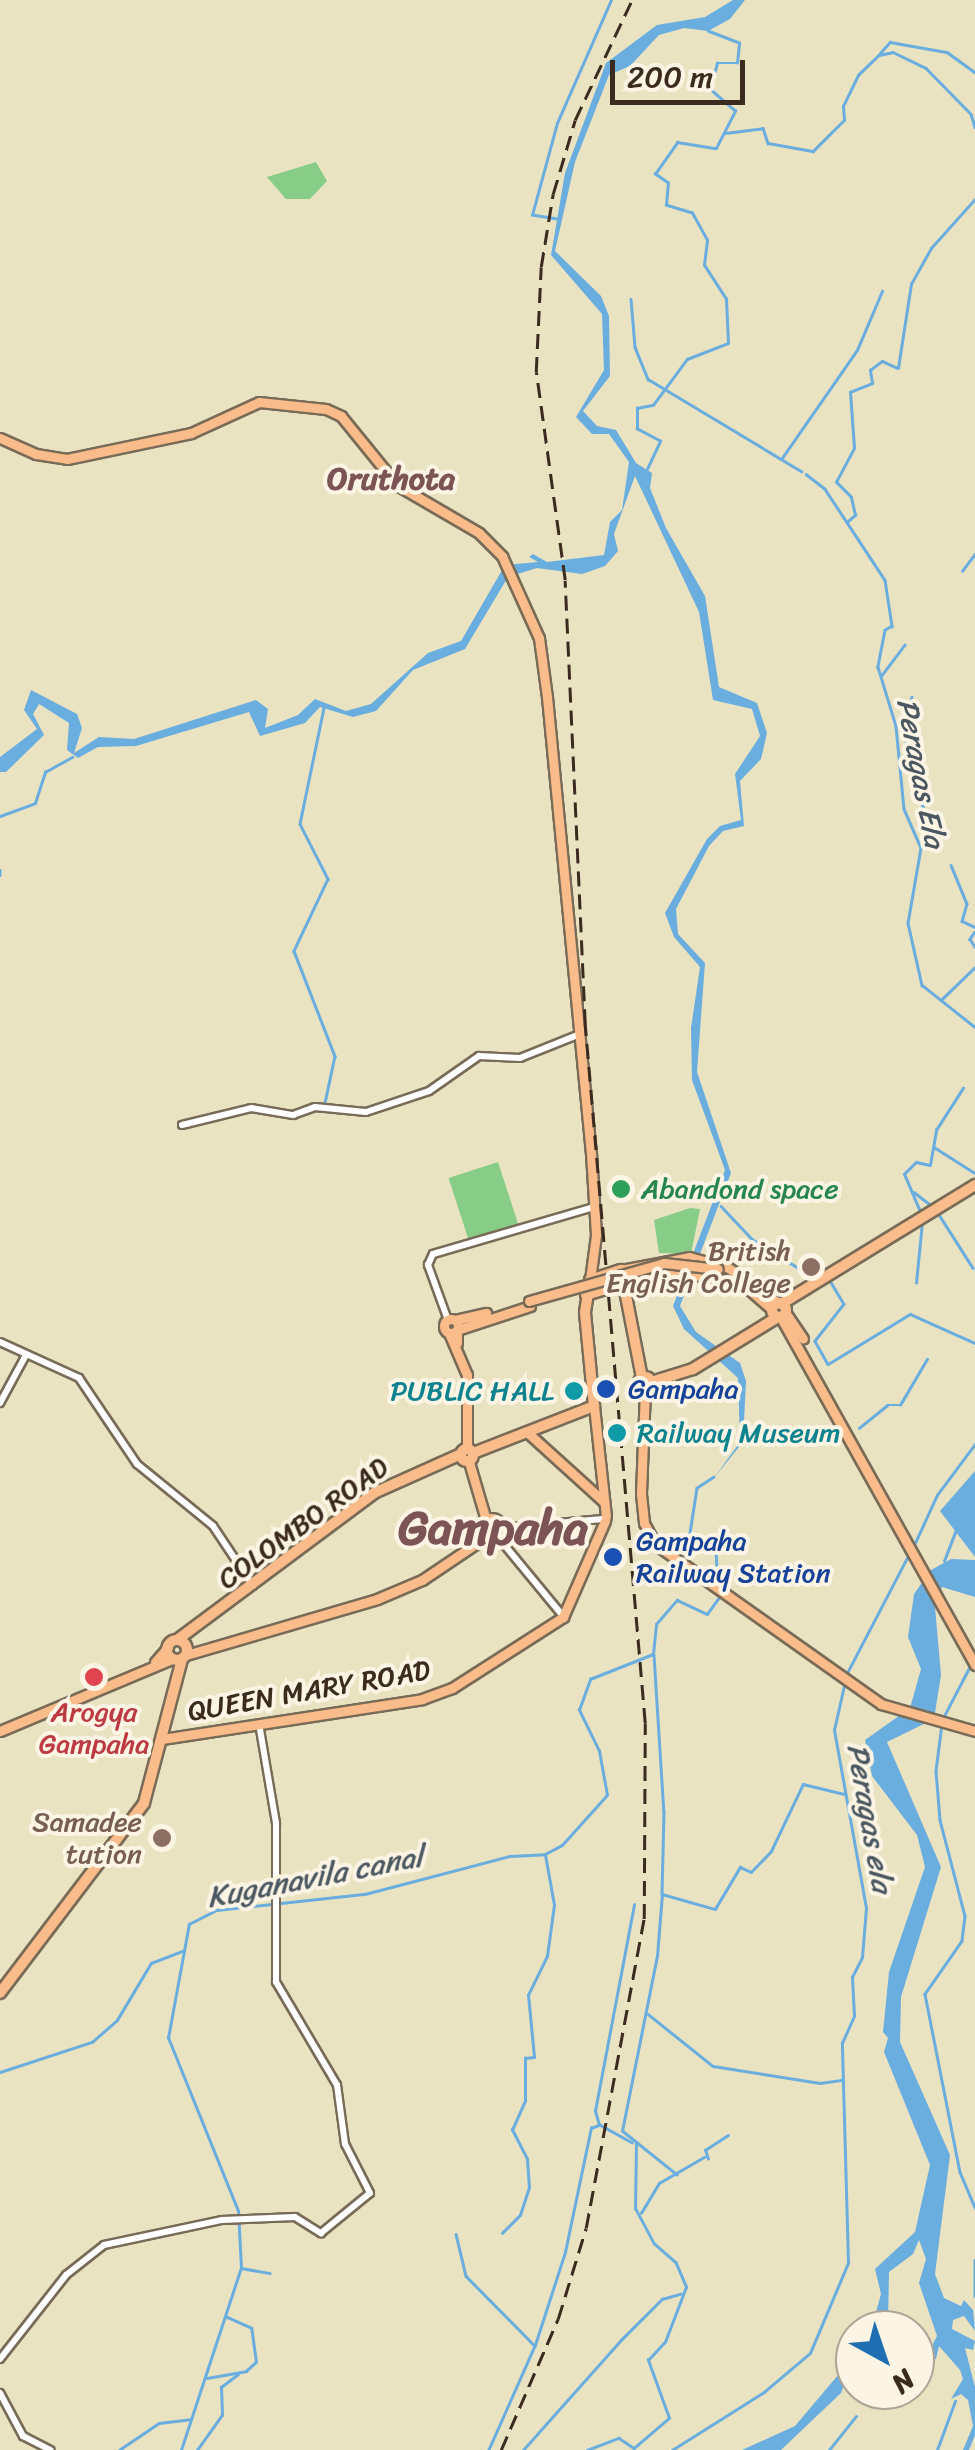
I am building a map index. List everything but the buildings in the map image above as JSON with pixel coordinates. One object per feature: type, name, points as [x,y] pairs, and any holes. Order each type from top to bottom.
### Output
[{"type":"highway","points":[[594,1406],[586,1295],[590,1280],[621,1270],[646,1383],[712,1358],[818,1280],[930,1217],[975,1185]]},
{"type":"highway","points":[[586,1295],[624,1284]]},
{"type":"highway","name":"COLOMBO ROAD","points":[[182,1650],[361,1505],[467,1456],[594,1406]]},
{"type":"highway","points":[[0,1993],[144,1804],[182,1650]]},
{"type":"main road","points":[[0,438],[66,459],[191,433],[260,402],[331,410],[397,485],[480,534],[506,562],[539,638],[547,697],[594,1207],[590,1280]]},
{"type":"main road","points":[[621,1270],[689,1257],[704,1260],[752,1282],[779,1310],[975,1665]]},
{"type":"main road","points":[[0,1731],[182,1650],[378,1599],[422,1580],[490,1530],[475,1500],[467,1456],[467,1375],[452,1326],[664,1264],[718,1271],[752,1282]]},
{"type":"main road","points":[[718,1271],[779,1310]]},
{"type":"main road","points":[[624,1284],[684,1272],[739,1282]]},
{"type":"main road","points":[[646,1383],[640,1473],[646,1531],[709,1583],[870,1697],[902,1712],[975,1731]]},
{"type":"main road","points":[[564,1618],[597,1553],[604,1519],[594,1406]]},
{"type":"main road","points":[[528,1433],[605,1502]]},
{"type":"main road","name":"QUEEN MARY ROAD","points":[[162,1739],[442,1693],[564,1618]]},
{"type":"street","points":[[182,1125],[251,1108],[293,1116],[315,1107],[366,1112],[429,1090],[463,1062],[496,1054],[520,1058],[580,1034]]},
{"type":"street","points":[[452,1326],[428,1265],[433,1254],[594,1207]]},
{"type":"street","points":[[0,1342],[79,1378],[137,1464],[213,1526],[255,1588]]},
{"type":"street","points":[[0,1403],[26,1355]]},
{"type":"street","points":[[490,1530],[604,1519]]},
{"type":"street","points":[[490,1530],[564,1618]]},
{"type":"street","points":[[0,2359],[66,2275],[98,2248],[232,2220],[295,2217],[321,2233],[370,2190],[345,2144],[337,2084],[276,1982],[276,1823],[259,1724]]},
{"type":"street","points":[[0,2392],[24,2436],[42,2440],[51,2450]]},
{"type":"green space","points":[[316,162],[327,181],[310,199],[286,199],[267,177]]},
{"type":"green space","points":[[498,1162],[518,1225],[469,1241],[449,1178]]},
{"type":"green space","points":[[690,1208],[700,1209],[691,1254],[659,1253],[654,1220]]},
{"type":"water","points":[[733,0],[745,0],[730,19],[708,31],[684,28],[659,35],[630,66],[609,75],[575,162],[555,251],[601,296],[609,316],[610,376],[583,411],[597,426],[616,430],[636,463],[652,473],[650,488],[666,528],[705,596],[719,687],[757,703],[767,733],[761,759],[740,781],[744,826],[723,831],[709,846],[676,909],[678,934],[705,963],[697,1072],[731,1173],[680,1306],[696,1332],[740,1363],[746,1381],[743,1442],[714,1478],[740,1442],[738,1378],[684,1329],[673,1306],[725,1170],[692,1080],[691,1028],[700,967],[674,937],[665,913],[707,839],[720,826],[741,820],[735,774],[760,736],[752,709],[713,700],[699,612],[635,476],[614,534],[618,551],[605,566],[582,574],[537,568],[508,577],[465,649],[413,670],[376,711],[353,717],[320,707],[305,723],[260,736],[249,712],[136,746],[98,747],[78,758],[67,750],[69,723],[39,704],[33,714],[44,735],[6,772],[0,772],[0,757],[37,729],[24,710],[31,690],[77,714],[82,728],[74,753],[99,737],[134,739],[256,700],[268,709],[265,728],[298,715],[315,699],[346,711],[371,704],[428,653],[461,641],[505,565],[538,562],[529,557],[533,554],[547,562],[604,555],[610,522],[622,510],[629,462],[609,434],[592,434],[576,417],[604,370],[602,314],[551,255],[565,173],[606,63],[657,25],[705,17]]},
{"type":"water","points":[[975,1471],[975,1557],[940,1511]]},
{"type":"water","points":[[951,1559],[975,1560],[975,1597],[942,1587],[935,1607],[941,1675],[934,1719],[887,1742],[941,1867],[901,1997],[900,2042],[950,2155],[935,2274],[944,2298],[961,2306],[964,2300],[973,2310],[975,2331],[964,2316],[953,2320],[952,2329],[975,2341],[973,2350],[965,2348],[975,2387],[975,2435],[969,2450],[963,2450],[973,2426],[968,2400],[961,2394],[951,2399],[963,2379],[960,2370],[939,2346],[935,2359],[935,2310],[928,2310],[919,2283],[926,2259],[919,2240],[913,2254],[889,2272],[888,2310],[877,2310],[881,2294],[875,2269],[915,2232],[930,2165],[884,2052],[888,2038],[883,2032],[889,1972],[925,1867],[917,1835],[872,1776],[865,1740],[910,1708],[921,1669],[908,1637],[914,1594],[931,1570]]},
{"type":"water","points":[[835,2379],[835,2399],[781,2450],[742,2450],[795,2426]]},
{"type":"waterway","points":[[557,219],[532,215],[557,123],[611,0]]},
{"type":"waterway","points":[[647,469],[660,441],[637,429],[637,408],[653,405],[687,359],[728,343],[726,299],[704,265],[707,240],[692,213],[666,205],[668,183],[655,174],[677,142],[716,148],[735,111],[710,89],[717,63],[737,63],[739,43],[708,31]]},
{"type":"waterway","points":[[880,53],[890,42],[947,52],[975,72]]},
{"type":"waterway","points":[[725,133],[763,128],[768,143],[813,151],[844,120],[843,106],[858,75],[879,55],[893,52],[926,68],[971,114],[975,127]]},
{"type":"waterway","points":[[847,522],[855,515],[851,497],[836,482],[854,448],[850,392],[872,383],[870,370],[882,361],[898,368],[911,284],[931,248],[975,199]]},
{"type":"waterway","points":[[782,458],[857,350],[882,291]]},
{"type":"waterway","points":[[631,299],[635,347],[648,379],[801,471]]},
{"type":"waterway","name":"Peragas Ela","points":[[806,474],[825,489],[885,580],[892,626],[885,630],[878,667],[896,726],[904,809],[921,848],[908,923],[922,985],[975,1027]]},
{"type":"waterway","points":[[962,571],[975,554]]},
{"type":"waterway","points":[[881,676],[904,645]]},
{"type":"waterway","points":[[912,697],[905,721],[908,770],[928,819],[922,847]]},
{"type":"waterway","points":[[324,708],[300,824],[328,879],[294,951],[335,1056],[325,1103]]},
{"type":"waterway","points":[[0,816],[35,803],[45,772],[72,757]]},
{"type":"waterway","points":[[951,865],[967,904],[962,921],[975,927]]},
{"type":"waterway","points":[[0,870],[0,875]]},
{"type":"waterway","points":[[975,932],[970,939],[975,947]]},
{"type":"waterway","points":[[942,999],[975,967]]},
{"type":"waterway","points":[[921,1214],[904,1174],[916,1162],[930,1165],[936,1130],[963,1088]]},
{"type":"waterway","points":[[934,1147],[975,1173]]},
{"type":"waterway","points":[[914,1192],[933,1207]]},
{"type":"waterway","points":[[721,1206],[752,1239],[816,1279]]},
{"type":"waterway","points":[[938,1213],[973,1268]]},
{"type":"waterway","points":[[916,1283],[922,1222]]},
{"type":"waterway","points":[[829,1279],[844,1304],[815,1341],[828,1364],[910,1314],[975,1343]]},
{"type":"waterway","points":[[859,1428],[887,1405],[900,1405],[927,1359]]},
{"type":"waterway","name":"Peragas ela","points":[[914,1545],[937,1495],[975,1444]]},
{"type":"waterway","points":[[714,1477],[697,1488],[690,1533],[716,1550],[718,1583]]},
{"type":"waterway","points":[[944,1561],[956,1529]]},
{"type":"waterway","name":"Peragas ela","points":[[847,1673],[908,1556]]},
{"type":"waterway","name":"Kuganavila canal","points":[[241,2268],[238,2211],[168,2038],[189,1924],[217,1910],[365,1894],[510,1856],[545,1854],[562,1845],[607,1795],[599,1751],[579,1710],[590,1679],[653,1654],[656,1624],[677,1600],[707,1614],[720,1596]]},
{"type":"waterway","points":[[654,1655],[664,1812],[662,1894]]},
{"type":"waterway","points":[[944,1716],[970,1666]]},
{"type":"waterway","name":"Peragas ela","points":[[672,2450],[764,2392],[810,2353],[848,2263],[842,2043],[854,2016],[852,1977],[862,1957],[866,1908],[834,1730],[845,1681]]},
{"type":"waterway","points":[[942,1724],[936,1771],[940,1820],[965,1916],[962,1941],[925,1994],[960,2172],[975,2208]]},
{"type":"waterway","points":[[677,2175],[622,2131],[657,1956],[662,1894],[715,1909],[740,1867],[751,1872],[771,1851],[803,1784],[844,1794]]},
{"type":"waterway","points":[[502,2233],[520,2215],[529,2188],[527,2159],[512,2130],[525,2101],[525,2058],[534,2057],[528,1995],[547,1956],[554,1905],[545,1855]]},
{"type":"waterway","points":[[632,2143],[599,2125],[595,2111],[634,1905]]},
{"type":"waterway","points":[[0,2072],[92,2042],[117,2020],[151,1963],[183,1951]]},
{"type":"waterway","points":[[648,2014],[713,2066],[820,2083],[842,2080]]},
{"type":"waterway","points":[[535,2345],[565,2252],[591,2128],[599,2125]]},
{"type":"waterway","points":[[708,2159],[705,2150],[728,2135]]},
{"type":"waterway","points":[[587,2450],[619,2438],[634,2448],[669,2418],[648,2360],[665,2342],[686,2287],[676,2263],[654,2244],[635,2209],[636,2144]]},
{"type":"waterway","points":[[641,2213],[659,2183],[704,2157]]},
{"type":"waterway","points":[[456,2234],[466,2276],[535,2346],[489,2450]]},
{"type":"waterway","points":[[975,2260],[975,2296]]},
{"type":"waterway","points":[[181,2450],[241,2268],[270,2273]]},
{"type":"waterway","points":[[523,2450],[662,2299],[680,2294]]},
{"type":"waterway","points":[[207,2378],[246,2371],[256,2362],[251,2328],[226,2317]]},
{"type":"waterway","points":[[197,2450],[222,2415],[221,2387],[238,2374]]},
{"type":"waterway","points":[[937,2450],[955,2401]]},
{"type":"waterway","points":[[829,2450],[856,2416]]},
{"type":"waterway","points":[[119,2450],[159,2423],[190,2419]]},
{"type":"railway","points":[[501,2450],[558,2319],[586,2228],[644,1919],[645,1723],[585,1024],[565,580],[536,372],[541,267],[553,194],[575,120],[632,0]]},
{"type":"place","name":"Abandond space","points":[[621,1189]]},
{"type":"place","name":"British English College","points":[[811,1267]]},
{"type":"place","name":"Gampaha","points":[[606,1389]]},
{"type":"place","name":"PUBLIC HALL","points":[[574,1391]]},
{"type":"place","name":"Railway Museum","points":[[617,1433]]},
{"type":"place","name":"Gampaha Railway Station","points":[[613,1557]]},
{"type":"place","name":"Arogya Gampaha","points":[[94,1677]]},
{"type":"place","name":"Samadee tution","points":[[162,1838]]},
{"type":"district","name":"Oruthota","points":[[391,479]]},
{"type":"district","name":"Gampaha","points":[[493,1528]]}]
